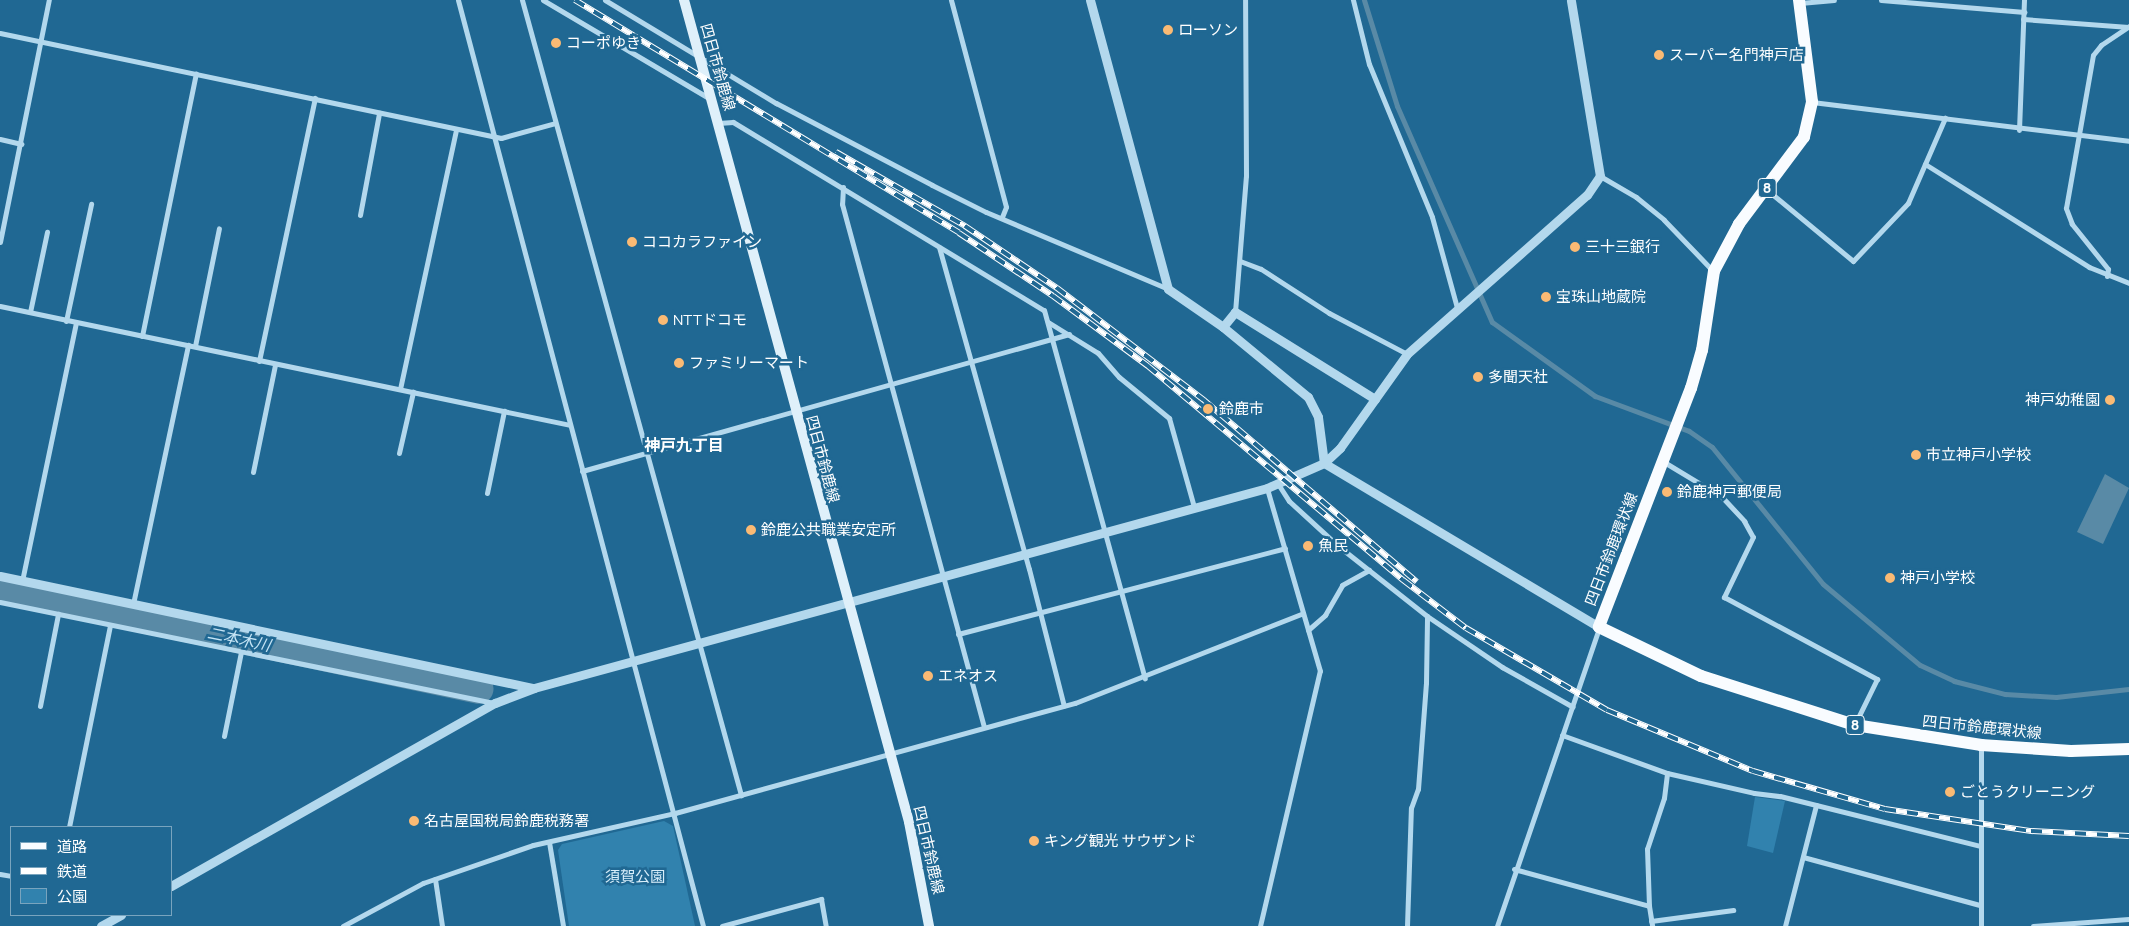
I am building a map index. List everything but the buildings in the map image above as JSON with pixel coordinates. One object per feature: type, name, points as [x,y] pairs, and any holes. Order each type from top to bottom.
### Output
[{"type":"main road","name":"四日市鈴鹿線","points":[[684,0],[846,602],[913,839],[929,926]]},
{"type":"main road","name":"四日市鈴鹿環状線","points":[[1799,2],[1812,102],[1804,137],[1739,224],[1714,271],[1702,350],[1691,388],[1599,627],[1701,676],[1855,725],[1981,745],[2071,751],[2129,749]]},
{"type":"street","points":[[0,242],[49,0]]},
{"type":"street","points":[[458,0],[582,471],[675,813],[703,926]]},
{"type":"street","points":[[522,0],[644,454],[741,795]]},
{"type":"street","points":[[543,0],[712,99]]},
{"type":"street","points":[[605,0],[776,104],[932,185],[1168,289],[1223,326],[1308,397],[1318,418],[1324,463]]},
{"type":"street","points":[[951,0],[1006,208],[1002,217]]},
{"type":"street","points":[[1090,0],[1168,289]]},
{"type":"street","points":[[1223,326],[1235,312],[1246,176],[1245,0]]},
{"type":"street","points":[[1353,0],[1369,64],[1432,217],[1457,308]]},
{"type":"street","points":[[172,885],[495,703],[534,688],[634,662],[942,575],[1267,488],[1324,463],[1340,448],[1407,354],[1464,301],[1587,195],[1600,176],[1571,0]]},
{"type":"street","points":[[1799,2],[1834,0]]},
{"type":"street","points":[[1881,0],[2024,12]]},
{"type":"street","points":[[2020,130],[2024,0]]},
{"type":"street","points":[[2023,19],[2129,27]]},
{"type":"street","points":[[2108,276],[2108,269],[2072,224],[2066,208],[2076,137],[2093,55],[2101,45],[2129,27]]},
{"type":"street","points":[[0,33],[501,138],[555,123]]},
{"type":"street","points":[[142,336],[196,73]]},
{"type":"street","points":[[259,361],[315,98]]},
{"type":"street","points":[[1812,102],[2076,137],[2129,141]]},
{"type":"street","points":[[360,215],[379,113]]},
{"type":"street","points":[[1766,189],[1852,260],[1908,203],[1944,118]]},
{"type":"street","points":[[718,123],[733,122],[1044,310],[1145,678]]},
{"type":"street","points":[[400,389],[456,129]]},
{"type":"street","points":[[0,139],[21,144]]},
{"type":"street","points":[[1925,164],[2108,276],[2129,283]]},
{"type":"street","points":[[1600,176],[1636,197],[1664,220],[1714,271]]},
{"type":"street","points":[[842,187],[842,204],[984,727]]},
{"type":"street","points":[[66,321],[91,204]]},
{"type":"street","points":[[195,346],[219,228]]},
{"type":"street","points":[[30,312],[47,232]]},
{"type":"street","points":[[938,246],[972,360],[1064,706]]},
{"type":"street","points":[[1240,261],[1261,269],[1330,314],[1407,354]]},
{"type":"street","points":[[0,306],[195,346],[275,365],[570,424]]},
{"type":"street","points":[[1235,312],[1375,399]]},
{"type":"street","points":[[1048,322],[1098,353],[1119,377],[1170,418],[1194,507]]},
{"type":"street","points":[[22,581],[76,323]]},
{"type":"street","points":[[582,471],[794,409],[1069,334]]},
{"type":"street","points":[[133,604],[188,345]]},
{"type":"street","points":[[253,472],[275,365]]},
{"type":"street","points":[[399,453],[413,392]]},
{"type":"street","points":[[487,493],[504,411]]},
{"type":"street","points":[[1662,460],[1722,496],[1744,521],[1753,537],[1724,597],[1877,679],[1855,725]]},
{"type":"street","points":[[1324,463],[1599,627],[1522,853],[1514,869],[1497,926]]},
{"type":"street","points":[[1278,484],[1289,502],[1369,570],[1428,616],[1502,667],[1573,707]]},
{"type":"street","points":[[1260,926],[1320,670],[1267,488]]},
{"type":"street","points":[[958,634],[1120,589],[1285,548]]},
{"type":"street","points":[[1308,630],[1325,615],[1342,584],[1369,570]]},
{"type":"street","points":[[0,576],[534,688]]},
{"type":"street","points":[[0,602],[110,626],[495,703]]},
{"type":"street","points":[[343,926],[435,879],[549,842],[675,813],[1064,706],[1145,678],[1303,613]]},
{"type":"street","points":[[40,706],[58,614]]},
{"type":"street","points":[[1407,926],[1411,808],[1418,779],[1426,683],[1428,616]]},
{"type":"street","points":[[69,826],[110,626]]},
{"type":"street","points":[[224,736],[241,652]]},
{"type":"street","points":[[1562,736],[1666,773],[1816,804],[1980,846]]},
{"type":"street","points":[[1980,926],[1981,745]]},
{"type":"street","points":[[1666,773],[1664,798],[1647,849],[1651,923],[1733,910]]},
{"type":"street","points":[[1785,926],[1816,804]]},
{"type":"street","points":[[549,842],[562,926]]},
{"type":"street","points":[[1803,857],[1980,905]]},
{"type":"street","points":[[1514,869],[1650,906]]},
{"type":"street","points":[[435,879],[442,926]]},
{"type":"street","points":[[722,926],[821,899],[826,926]]},
{"type":"street","points":[[2033,926],[2129,919]]},
{"type":"street","points":[[102,926],[114,923]]},
{"type":"green space","points":[[1755,797],[1785,801],[1773,853],[1747,846]]},
{"type":"green space","name":"須賀公園","points":[[664,821],[673,826],[695,926],[569,926],[558,850],[562,844]]},
{"type":"shaded area","points":[[2105,474],[2129,488],[2103,544],[2077,532]]},
{"type":"waterway","points":[[1364,0],[1397,106],[1492,322],[1595,396],[1689,431],[1712,447],[1823,584],[1920,665],[1954,681],[2005,694],[2056,697],[2129,689]]},
{"type":"waterway","name":"二本木川","points":[[0,588],[478,689]]},
{"type":"railway","points":[[575,0],[959,233],[1053,296],[1148,366],[1403,580],[1466,628],[1607,710],[1753,771],[1885,809],[2031,831],[2129,836]]},
{"type":"railway","points":[[836,152],[965,226],[1057,288],[1204,400],[1417,582]]},
{"type":"place","name":"ローソン","points":[[1168,30]]},
{"type":"place","name":"コーポゆき","points":[[556,43]]},
{"type":"place","name":"スーパー名門神戸店","points":[[1659,55]]},
{"type":"place","name":"ココカラファイン","points":[[632,242]]},
{"type":"place","name":"三十三銀行","points":[[1575,247]]},
{"type":"place","name":"宝珠山地蔵院","points":[[1546,297]]},
{"type":"place","name":"NTTドコモ","points":[[663,320]]},
{"type":"place","name":"ファミリーマート","points":[[679,363]]},
{"type":"place","name":"多聞天社","points":[[1478,377]]},
{"type":"place","name":"神戸幼稚園","points":[[2110,400]]},
{"type":"place","name":"鈴鹿市","points":[[1208,409]]},
{"type":"place","name":"市立神戸小学校","points":[[1916,455]]},
{"type":"place","name":"鈴鹿神戸郵便局","points":[[1667,492]]},
{"type":"place","name":"鈴鹿公共職業安定所","points":[[751,530]]},
{"type":"place","name":"魚民","points":[[1308,546]]},
{"type":"place","name":"神戸小学校","points":[[1890,578]]},
{"type":"place","name":"エネオス","points":[[928,676]]},
{"type":"place","name":"ごとうクリーニング","points":[[1950,792]]},
{"type":"place","name":"名古屋国税局鈴鹿税務署","points":[[414,821]]},
{"type":"place","name":"キング観光 サウザンド","points":[[1034,841]]},
{"type":"district","name":"神戸九丁目","points":[[684,445]]}]
